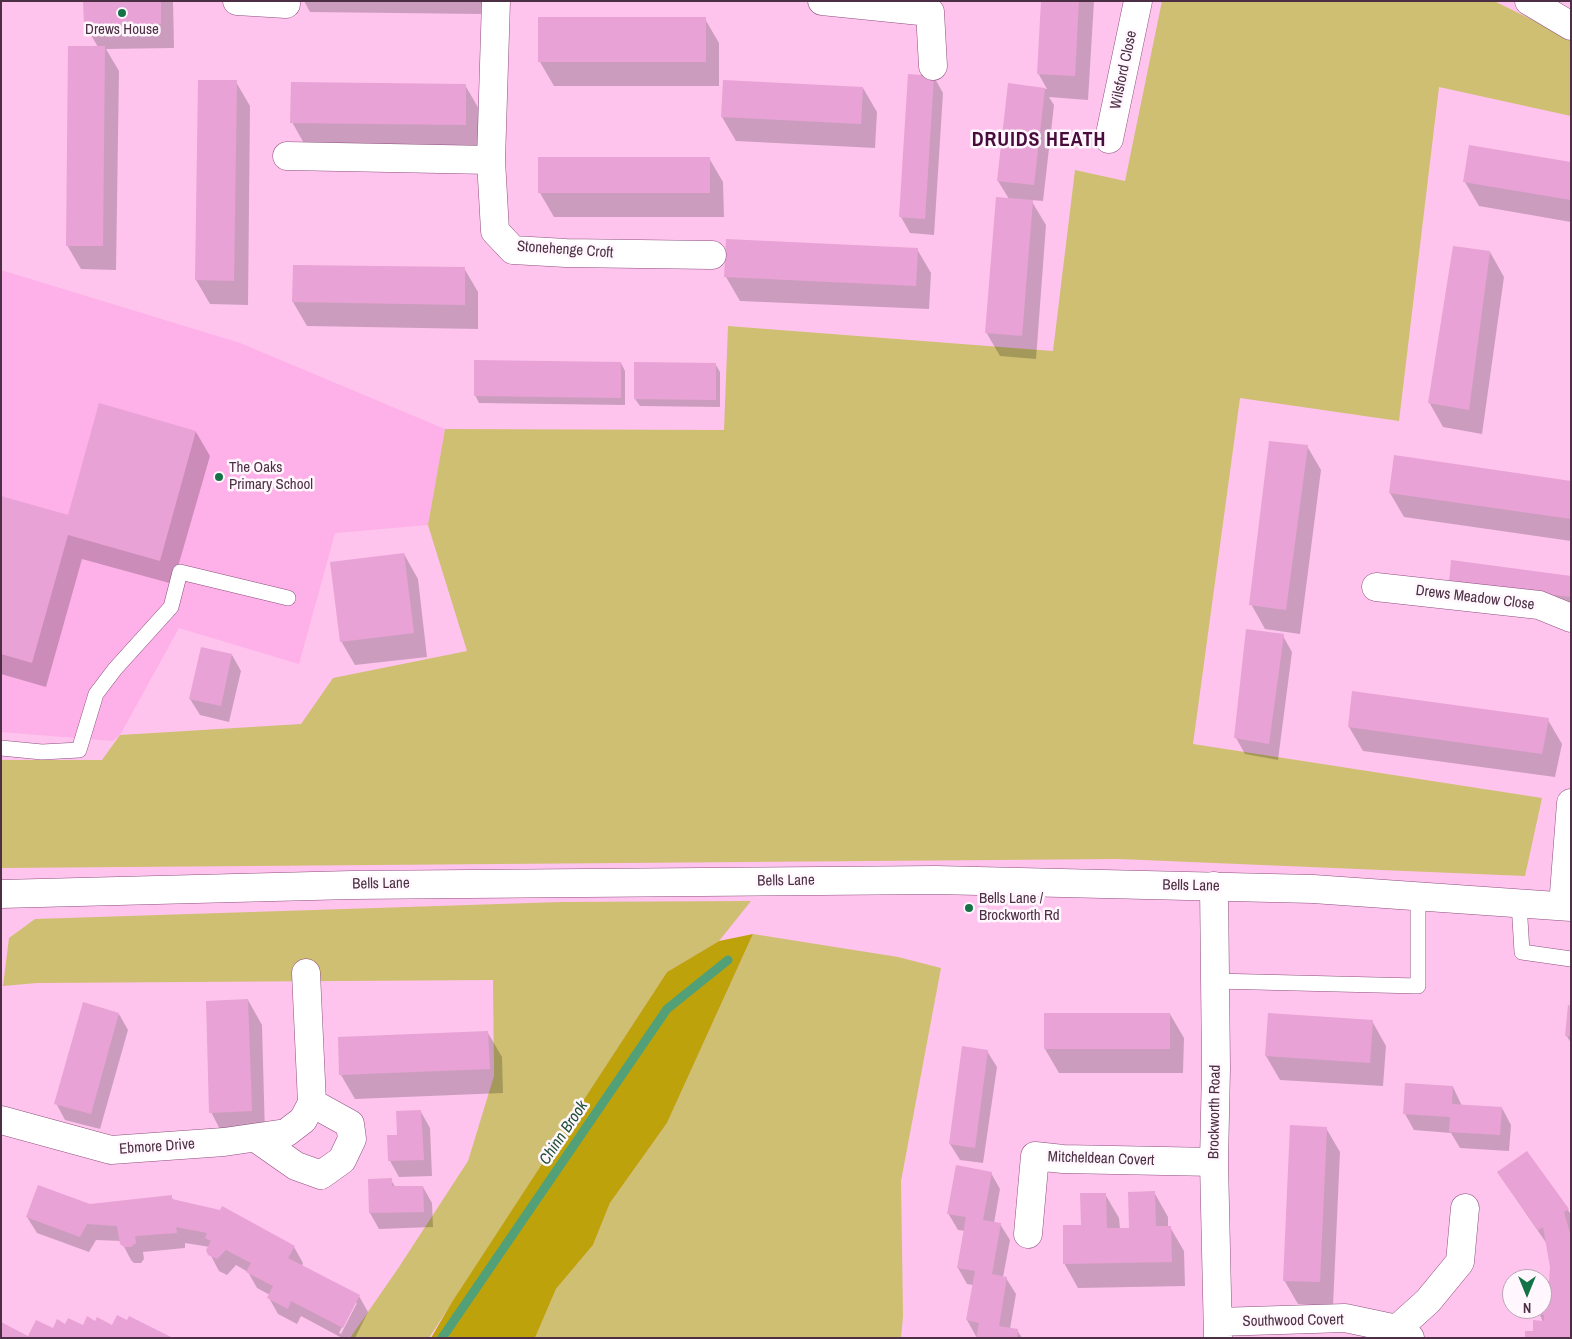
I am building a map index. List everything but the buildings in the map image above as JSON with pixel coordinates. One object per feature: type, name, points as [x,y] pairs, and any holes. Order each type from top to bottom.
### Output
[{"type":"street","points":[[237,1],[286,4]]},
{"type":"street","name":"Stonehenge Croft","points":[[496,1],[491,160],[495,231],[513,250],[566,253],[712,255]]},
{"type":"street","points":[[822,1],[930,12],[933,66]]},
{"type":"street","name":"Wilsford Close","points":[[1109,139],[1138,1]]},
{"type":"street","points":[[1529,1],[1571,26]]},
{"type":"street","points":[[287,156],[491,160]]},
{"type":"street","name":"Drews Meadow Close","points":[[1376,587],[1539,605],[1571,618]]},
{"type":"street","points":[[1567,907],[1571,803]]},
{"type":"street","name":"Bells Lane","points":[[1,894],[352,885],[916,880],[1214,886],[1519,902],[1567,907]]},
{"type":"street","name":"Brockworth Road","points":[[1214,886],[1214,1162],[1218,1330]]},
{"type":"street","points":[[256,1138],[296,1166],[321,1175],[342,1160],[352,1139],[350,1124],[312,1103],[306,973]]},
{"type":"street","name":"Ebmore Drive","points":[[1,1120],[111,1150],[256,1138],[286,1133],[304,1120],[312,1103]]},
{"type":"street","name":"Mitcheldean Covert","points":[[1028,1234],[1035,1156],[1063,1159],[1214,1162]]},
{"type":"street","name":"Southwood Covert","points":[[1218,1330],[1345,1318],[1404,1334],[1460,1262],[1465,1208]]},
{"type":"lane","points":[[1,748],[42,752],[80,750],[96,694],[115,669],[170,607],[180,572],[288,598]]},
{"type":"lane","points":[[1215,981],[1418,986],[1418,896]]},
{"type":"lane","points":[[1519,902],[1522,952],[1571,959]]},
{"type":"shaded area","points":[[1162,1],[1494,1],[1571,39],[1571,116],[1439,87],[1399,421],[1240,398],[1193,744],[1542,798],[1525,876],[1119,859],[1,868],[1,760],[102,760],[120,735],[301,724],[333,678],[467,651],[428,525],[445,429],[724,430],[728,326],[1053,351],[1075,170],[1125,181]]},
{"type":"shaded area","name":"The Oaks Primary School","points":[[1,270],[240,343],[445,429],[428,525],[335,533],[299,664],[179,628],[120,735],[113,741],[1,732]]},
{"type":"shaded area","points":[[751,901],[719,941],[667,972],[429,1338],[350,1338],[468,1161],[494,1076],[493,980],[37,983],[3,986],[9,938],[35,919],[561,902]]},
{"type":"shaded area","points":[[753,934],[898,957],[941,968],[901,1181],[903,1316],[901,1338],[535,1338],[556,1289],[593,1245],[610,1203],[667,1123]]},
{"type":"shaded area","points":[[753,934],[667,1123],[610,1203],[593,1245],[556,1289],[535,1338],[431,1338],[452,1302],[667,972],[719,941]]},
{"type":"waterway","name":"Chinn Brook","points":[[442,1338],[667,1009],[728,960]]},
{"type":"place","name":"Drews House","points":[[122,13]]},
{"type":"place","name":"The Oaks Primary School","points":[[219,477]]},
{"type":"place","name":"Bells Lane / Brockworth Rd","points":[[969,908]]},
{"type":"district","name":"DRUIDS HEATH","points":[[1039,141]]}]
